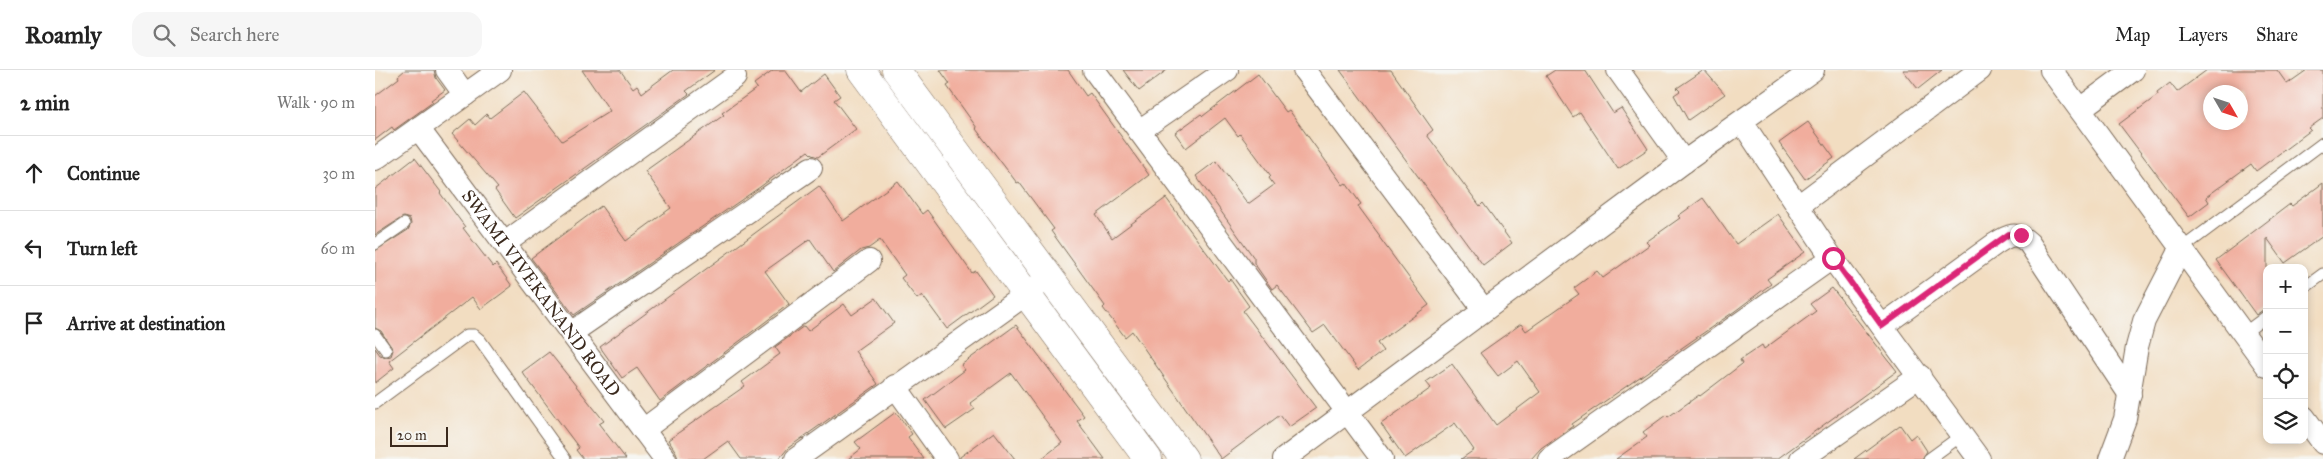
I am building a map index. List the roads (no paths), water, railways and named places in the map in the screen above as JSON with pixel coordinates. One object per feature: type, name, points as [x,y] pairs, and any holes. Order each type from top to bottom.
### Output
[{"type":"main road","points":[[861,70],[1148,459]]},
{"type":"main road","points":[[895,70],[1184,459]]},
{"type":"street","points":[[447,70],[465,95]]},
{"type":"street","points":[[375,159],[500,70]]},
{"type":"street","points":[[1094,70],[1382,459]]},
{"type":"street","points":[[1139,131],[1227,70]]},
{"type":"street","points":[[1304,70],[1484,310]]},
{"type":"street","points":[[1618,70],[1684,162]]},
{"type":"street","points":[[1284,459],[1684,162],[1813,70]]},
{"type":"street","points":[[1798,206],[1980,70]]},
{"type":"street","points":[[2051,70],[2263,361]]},
{"type":"street","points":[[2080,109],[2133,70]]},
{"type":"street","points":[[505,243],[735,77]]},
{"type":"street","points":[[1742,122],[1833,258],[1979,459]]},
{"type":"street","name":"SWAMI VIVEKANAND ROAD","points":[[418,128],[665,459]]},
{"type":"street","points":[[571,333],[811,168]]},
{"type":"street","points":[[1882,326],[2009,234],[2021,235],[2029,243],[2130,395]]},
{"type":"street","points":[[2111,459],[2125,419],[2137,347],[2144,321],[2181,249]]},
{"type":"street","points":[[1549,459],[1833,258]]},
{"type":"street","points":[[643,430],[869,261]]},
{"type":"street","points":[[796,459],[1049,277]]},
{"type":"street","points":[[1801,459],[1920,376]]},
{"type":"street","points":[[895,386],[947,459]]},
{"type":"street","points":[[2308,422],[2323,443]]},
{"type":"lane","points":[[2181,249],[2323,143]]},
{"type":"lane","points":[[375,244],[404,224]]},
{"type":"lane","points":[[2308,285],[2323,274]]},
{"type":"lane","points":[[2243,334],[2263,319]]},
{"type":"lane","points":[[375,334],[386,350]]},
{"type":"lane","points":[[375,402],[467,334],[474,335],[480,340],[565,459]]},
{"type":"lane","points":[[1929,459],[1962,435]]}]
